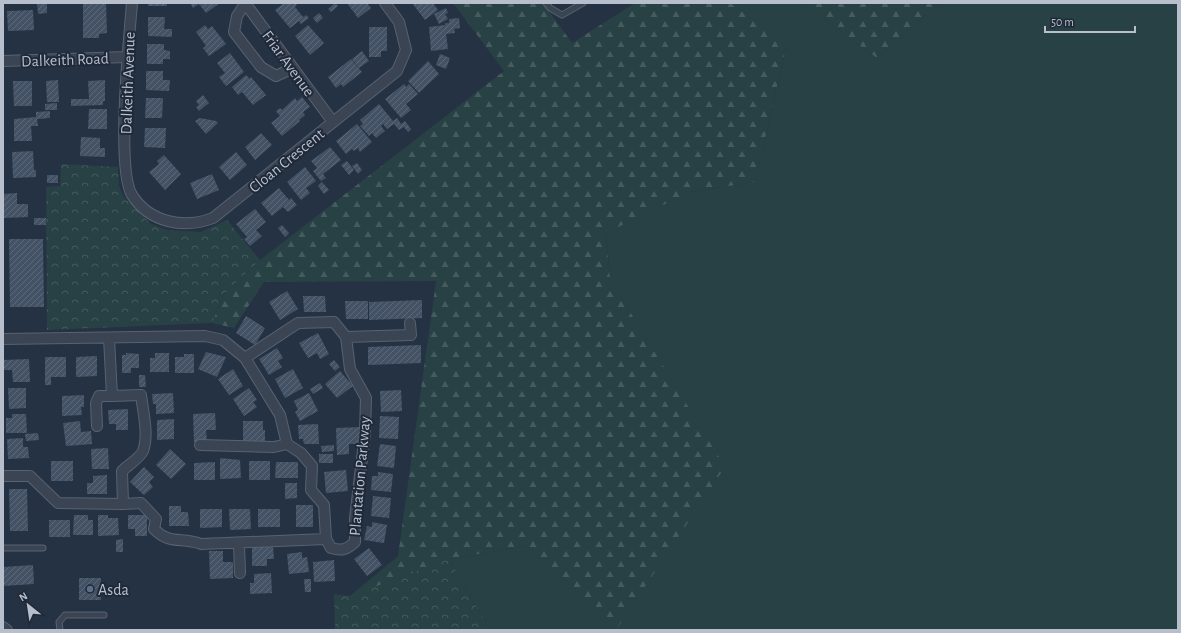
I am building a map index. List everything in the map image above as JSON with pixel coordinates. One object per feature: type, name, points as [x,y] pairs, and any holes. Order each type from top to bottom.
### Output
[{"type":"street","name":"Dalkeith Avenue","points":[[124,163],[127,57],[132,3]]},
{"type":"street","name":"Friar Avenue","points":[[245,3],[333,122]]},
{"type":"street","points":[[245,3],[237,16],[234,32],[261,67],[276,76],[294,68]]},
{"type":"street","name":"Cloan Crescent","points":[[124,163],[132,194],[146,209],[161,220],[188,224],[202,222],[213,218],[397,71],[406,50],[399,22],[385,3]]},
{"type":"street","name":"Dalkeith Road","points":[[3,61],[127,57]]},
{"type":"street","points":[[245,358],[298,323],[334,322],[346,337],[411,335],[410,323]]},
{"type":"street","points":[[3,340],[205,336],[223,340],[245,358],[280,415],[287,444],[274,447],[200,445]]},
{"type":"street","name":"Plantation Parkway","points":[[287,444],[301,454],[312,466],[311,490],[324,505],[326,539],[331,548],[341,551],[355,542],[355,518],[365,433],[366,398],[350,369],[346,337]]},
{"type":"street","points":[[109,338],[112,396]]},
{"type":"street","points":[[97,426],[96,403],[99,396],[141,395],[144,436],[142,452],[122,471],[123,504]]},
{"type":"street","points":[[3,476],[30,476],[58,503],[141,503],[156,519],[154,529],[169,540],[190,539],[201,544],[239,544],[326,539]]},
{"type":"street","points":[[239,544],[240,573]]},
{"type":"street","points":[[3,626],[7,630]]},
{"type":"lane","points":[[546,3],[550,8],[562,15],[583,3]]},
{"type":"lane","points":[[3,548],[43,548]]},
{"type":"lane","points":[[60,630],[59,622],[65,615],[104,614]]},
{"type":"green space","points":[[453,3],[543,3],[572,43],[635,3],[730,3],[787,43],[755,182],[690,192],[606,233],[610,279],[725,467],[618,627],[527,546],[449,559],[430,596],[350,596],[398,556],[436,281],[264,282],[234,328],[212,323],[223,295],[260,260],[504,71]]},
{"type":"green space","points":[[730,3],[802,3],[877,58],[940,3],[1178,3],[1178,630],[490,630],[449,559],[527,546],[618,626],[724,467],[610,279],[606,232],[690,192],[755,182],[787,44]]},
{"type":"green space","points":[[802,3],[940,3],[877,58]]},
{"type":"green space","points":[[61,164],[118,167],[119,186],[124,197],[151,224],[167,230],[201,232],[227,220],[260,260],[223,295],[212,323],[47,330],[46,187],[60,186]]},
{"type":"green space","points":[[449,559],[490,630],[335,630],[334,594],[350,596]]},
{"type":"building","points":[[37,3],[47,3],[47,13],[38,14]]},
{"type":"building","points":[[83,3],[106,3],[107,33],[99,34],[99,38],[83,38]]},
{"type":"building","points":[[148,3],[167,3],[167,6],[148,6]]},
{"type":"building","points":[[190,3],[220,3],[206,13],[199,4],[193,8]]},
{"type":"building","points":[[284,3],[298,3],[295,7],[303,17],[306,15],[309,18],[301,24],[299,21],[290,28],[275,10]]},
{"type":"building","points":[[335,3],[338,6],[331,12],[328,9]]},
{"type":"building","points":[[347,3],[367,3],[371,8],[358,18]]},
{"type":"building","points":[[412,3],[433,3],[438,10],[425,20]]},
{"type":"building","points":[[446,8],[448,13],[445,14],[448,19],[439,24],[434,14]]},
{"type":"building","points":[[33,10],[34,30],[8,31],[7,11]]},
{"type":"building","points":[[319,13],[323,18],[317,23],[313,18]]},
{"type":"building","points":[[148,17],[165,17],[164,29],[172,29],[172,37],[148,36]]},
{"type":"building","points":[[459,18],[460,28],[454,29],[455,33],[446,34],[448,49],[431,51],[429,27],[445,25],[445,23],[449,23],[449,19]]},
{"type":"building","points":[[205,25],[208,29],[212,26],[226,44],[209,56],[203,48],[206,46],[196,32]]},
{"type":"building","points":[[308,25],[324,43],[310,55],[295,36]]},
{"type":"building","points":[[369,27],[387,27],[387,51],[381,51],[381,57],[369,57]]},
{"type":"building","points":[[147,44],[164,44],[164,50],[170,51],[170,59],[163,59],[163,64],[147,64]]},
{"type":"building","points":[[362,51],[369,61],[359,68],[352,59]]},
{"type":"building","points":[[230,53],[244,72],[226,86],[219,77],[225,73],[217,63]]},
{"type":"building","points":[[440,54],[450,58],[446,69],[436,65]]},
{"type":"building","points":[[351,59],[362,72],[343,87],[341,84],[336,88],[328,77]]},
{"type":"building","points":[[428,61],[439,74],[419,93],[408,81]]},
{"type":"building","points":[[146,71],[163,71],[163,80],[170,80],[169,91],[146,90]]},
{"type":"building","points":[[246,75],[250,79],[251,77],[266,95],[253,105],[242,92],[238,95],[232,87]]},
{"type":"building","points":[[58,80],[59,102],[47,102],[46,81]]},
{"type":"building","points":[[105,80],[105,101],[103,101],[103,105],[71,106],[71,99],[89,99],[88,81]]},
{"type":"building","points":[[13,81],[32,81],[32,106],[14,106]]},
{"type":"building","points":[[404,84],[406,87],[409,84],[418,94],[406,104],[411,110],[401,118],[385,99]]},
{"type":"building","points":[[203,95],[209,103],[199,111],[196,107],[199,105],[196,101]]},
{"type":"building","points":[[302,97],[310,107],[303,112],[305,115],[299,120],[300,121],[282,136],[271,123],[280,116],[276,111],[280,108],[282,110],[295,98],[297,101]]},
{"type":"building","points":[[146,98],[163,98],[162,118],[145,118]]},
{"type":"building","points":[[57,103],[57,110],[45,110],[45,104]]},
{"type":"building","points":[[379,104],[393,121],[397,118],[401,124],[405,121],[411,129],[408,132],[404,127],[399,130],[394,124],[387,129],[383,124],[381,126],[385,131],[376,138],[372,133],[369,136],[360,126],[363,124],[360,120]]},
{"type":"building","points":[[89,109],[107,109],[107,129],[88,129]]},
{"type":"building","points":[[50,111],[50,118],[37,119],[38,126],[31,126],[32,141],[14,141],[14,119],[36,117],[36,112]]},
{"type":"building","points":[[200,118],[216,121],[218,123],[206,134],[195,121]]},
{"type":"building","points":[[357,124],[372,142],[360,152],[358,148],[354,151],[352,149],[346,154],[336,141]]},
{"type":"building","points":[[145,128],[166,128],[165,148],[144,147]]},
{"type":"building","points":[[261,133],[272,145],[255,160],[245,147]]},
{"type":"building","points":[[81,137],[100,138],[100,148],[105,148],[105,157],[80,156]]},
{"type":"building","points":[[330,147],[341,160],[323,174],[326,178],[321,181],[313,171],[317,168],[311,161]]},
{"type":"building","points":[[33,151],[36,177],[13,178],[12,152]]},
{"type":"building","points":[[236,152],[247,165],[230,180],[219,167]]},
{"type":"building","points":[[164,155],[181,174],[165,190],[149,172],[159,164],[157,161]]},
{"type":"building","points":[[347,161],[354,170],[349,175],[341,165]]},
{"type":"building","points":[[357,163],[362,170],[358,174],[352,166]]},
{"type":"building","points":[[305,167],[316,181],[306,188],[310,193],[301,200],[287,182]]},
{"type":"building","points":[[212,174],[219,190],[197,199],[190,183]]},
{"type":"building","points":[[47,175],[58,175],[58,183],[47,183]]},
{"type":"building","points":[[322,182],[329,190],[324,194],[318,186]]},
{"type":"building","points":[[279,188],[289,200],[291,198],[297,205],[288,212],[283,207],[272,216],[261,203]]},
{"type":"building","points":[[17,193],[17,204],[28,204],[28,217],[3,218],[3,194]]},
{"type":"building","points":[[255,209],[266,222],[256,230],[262,236],[250,246],[244,239],[247,237],[236,224]]},
{"type":"building","points":[[34,218],[46,218],[46,225],[34,225]]},
{"type":"building","points":[[282,225],[289,233],[285,237],[278,228]]},
{"type":"building","points":[[9,239],[43,239],[44,307],[10,307]]},
{"type":"building","points":[[287,291],[298,309],[280,320],[269,302]]},
{"type":"building","points":[[303,296],[325,296],[326,312],[304,312]]},
{"type":"building","points":[[422,300],[422,318],[369,320],[369,302]]},
{"type":"building","points":[[345,301],[368,301],[368,319],[346,319]]},
{"type":"building","points":[[246,316],[265,328],[255,345],[236,333]]},
{"type":"building","points":[[318,333],[329,354],[320,359],[317,353],[308,358],[299,343]]},
{"type":"building","points":[[421,345],[421,363],[368,365],[368,347]]},
{"type":"building","points":[[277,348],[283,358],[278,361],[282,367],[269,375],[259,359]]},
{"type":"building","points":[[206,352],[226,357],[217,377],[198,369]]},
{"type":"building","points":[[126,353],[139,354],[139,368],[131,368],[131,373],[122,373],[122,355],[126,355]]},
{"type":"building","points":[[155,353],[169,353],[169,372],[150,372],[150,358],[155,358]]},
{"type":"building","points":[[184,354],[194,354],[194,373],[175,373],[175,357],[184,357]]},
{"type":"building","points":[[97,356],[97,376],[76,377],[76,357]]},
{"type":"building","points":[[45,357],[66,357],[66,377],[51,377],[51,385],[45,385]]},
{"type":"building","points":[[29,359],[30,382],[13,382],[12,370],[3,370],[3,360]]},
{"type":"building","points":[[334,360],[340,367],[335,371],[329,364]]},
{"type":"building","points":[[233,369],[243,386],[229,395],[218,379]]},
{"type":"building","points":[[293,369],[303,388],[285,398],[275,379]]},
{"type":"building","points":[[340,371],[353,386],[337,398],[325,384]]},
{"type":"building","points":[[139,375],[145,375],[146,387],[139,387]]},
{"type":"building","points":[[320,383],[323,388],[313,394],[310,389]]},
{"type":"building","points":[[8,388],[26,388],[26,408],[9,409]]},
{"type":"building","points":[[249,388],[257,400],[253,402],[257,407],[244,416],[233,399]]},
{"type":"building","points":[[401,390],[402,411],[381,412],[380,391]]},
{"type":"building","points":[[173,393],[174,413],[156,414],[156,404],[153,404],[152,394]]},
{"type":"building","points":[[309,393],[318,411],[300,421],[295,412],[298,410],[294,401]]},
{"type":"building","points":[[84,395],[84,407],[81,407],[82,415],[62,416],[62,396]]},
{"type":"building","points":[[128,409],[128,430],[116,430],[116,424],[109,424],[108,410]]},
{"type":"building","points":[[215,413],[216,430],[206,430],[207,442],[194,442],[193,414]]},
{"type":"building","points":[[12,414],[26,414],[27,433],[6,433],[6,418],[12,418]]},
{"type":"building","points":[[380,416],[399,417],[398,439],[379,438]]},
{"type":"building","points":[[174,419],[174,439],[157,440],[157,420]]},
{"type":"building","points":[[80,421],[81,432],[91,431],[92,444],[66,446],[63,423]]},
{"type":"building","points":[[243,421],[263,421],[265,442],[243,442]]},
{"type":"building","points":[[318,424],[319,444],[304,444],[303,439],[299,439],[298,425]]},
{"type":"building","points":[[360,427],[360,444],[349,444],[349,454],[337,455],[336,428]]},
{"type":"building","points":[[38,433],[39,440],[26,441],[25,434]]},
{"type":"building","points":[[23,438],[23,447],[28,447],[29,458],[8,459],[7,439]]},
{"type":"building","points":[[380,444],[396,446],[394,468],[377,466]]},
{"type":"building","points":[[334,445],[334,451],[322,452],[321,446]]},
{"type":"building","points":[[108,448],[109,469],[92,469],[91,449]]},
{"type":"building","points":[[170,449],[186,464],[171,479],[156,465]]},
{"type":"building","points":[[319,454],[333,454],[333,463],[319,463]]},
{"type":"building","points":[[220,458],[240,460],[241,478],[220,479]]},
{"type":"building","points":[[51,461],[73,461],[73,481],[51,481]]},
{"type":"building","points":[[249,461],[270,461],[270,480],[249,480]]},
{"type":"building","points":[[215,462],[215,480],[194,480],[194,463]]},
{"type":"building","points":[[276,462],[298,462],[298,478],[275,478]]},
{"type":"building","points":[[144,467],[154,477],[149,482],[153,487],[144,495],[130,482]]},
{"type":"building","points":[[346,470],[348,491],[326,493],[324,472]]},
{"type":"building","points":[[378,472],[393,474],[391,492],[371,490],[372,476],[378,476]]},
{"type":"building","points":[[107,475],[107,494],[87,494],[87,483],[93,483],[93,476]]},
{"type":"building","points":[[285,483],[297,483],[297,498],[285,499]]},
{"type":"building","points":[[9,489],[27,489],[28,531],[10,531]]},
{"type":"building","points":[[373,496],[391,498],[389,518],[371,516]]},
{"type":"building","points":[[296,505],[313,505],[313,527],[296,527]]},
{"type":"building","points":[[169,506],[181,506],[181,512],[188,512],[189,526],[169,526]]},
{"type":"building","points":[[200,509],[222,509],[222,527],[200,528]]},
{"type":"building","points":[[229,509],[250,509],[251,529],[230,530]]},
{"type":"building","points":[[258,509],[280,509],[280,527],[258,527]]},
{"type":"building","points":[[74,515],[88,515],[88,520],[93,520],[93,535],[73,535]]},
{"type":"building","points":[[98,515],[108,515],[108,518],[118,518],[119,535],[98,536]]},
{"type":"building","points":[[128,515],[147,515],[147,536],[135,536],[135,529],[128,529]]},
{"type":"building","points":[[49,520],[70,520],[70,537],[49,537]]},
{"type":"building","points":[[372,522],[387,525],[384,543],[364,540],[367,526],[372,527]]},
{"type":"building","points":[[123,539],[123,552],[116,552],[116,540]]},
{"type":"building","points":[[273,546],[274,559],[267,559],[267,566],[252,566],[252,547]]},
{"type":"building","points":[[369,548],[382,565],[367,576],[354,559]]},
{"type":"building","points":[[209,551],[223,551],[223,562],[233,562],[233,578],[210,579]]},
{"type":"building","points":[[302,552],[302,558],[307,557],[309,572],[289,574],[287,554]]},
{"type":"building","points":[[334,560],[335,581],[314,582],[313,562]]},
{"type":"building","points":[[33,565],[34,584],[3,586],[3,567]]},
{"type":"building","points":[[271,573],[272,593],[250,594],[250,583],[254,583],[254,574]]},
{"type":"building","points":[[79,578],[101,578],[101,600],[79,600]]},
{"type":"building","points":[[304,579],[311,579],[311,592],[305,592]]},
{"type":"place","name":"Asda","points":[[90,589]]}]
